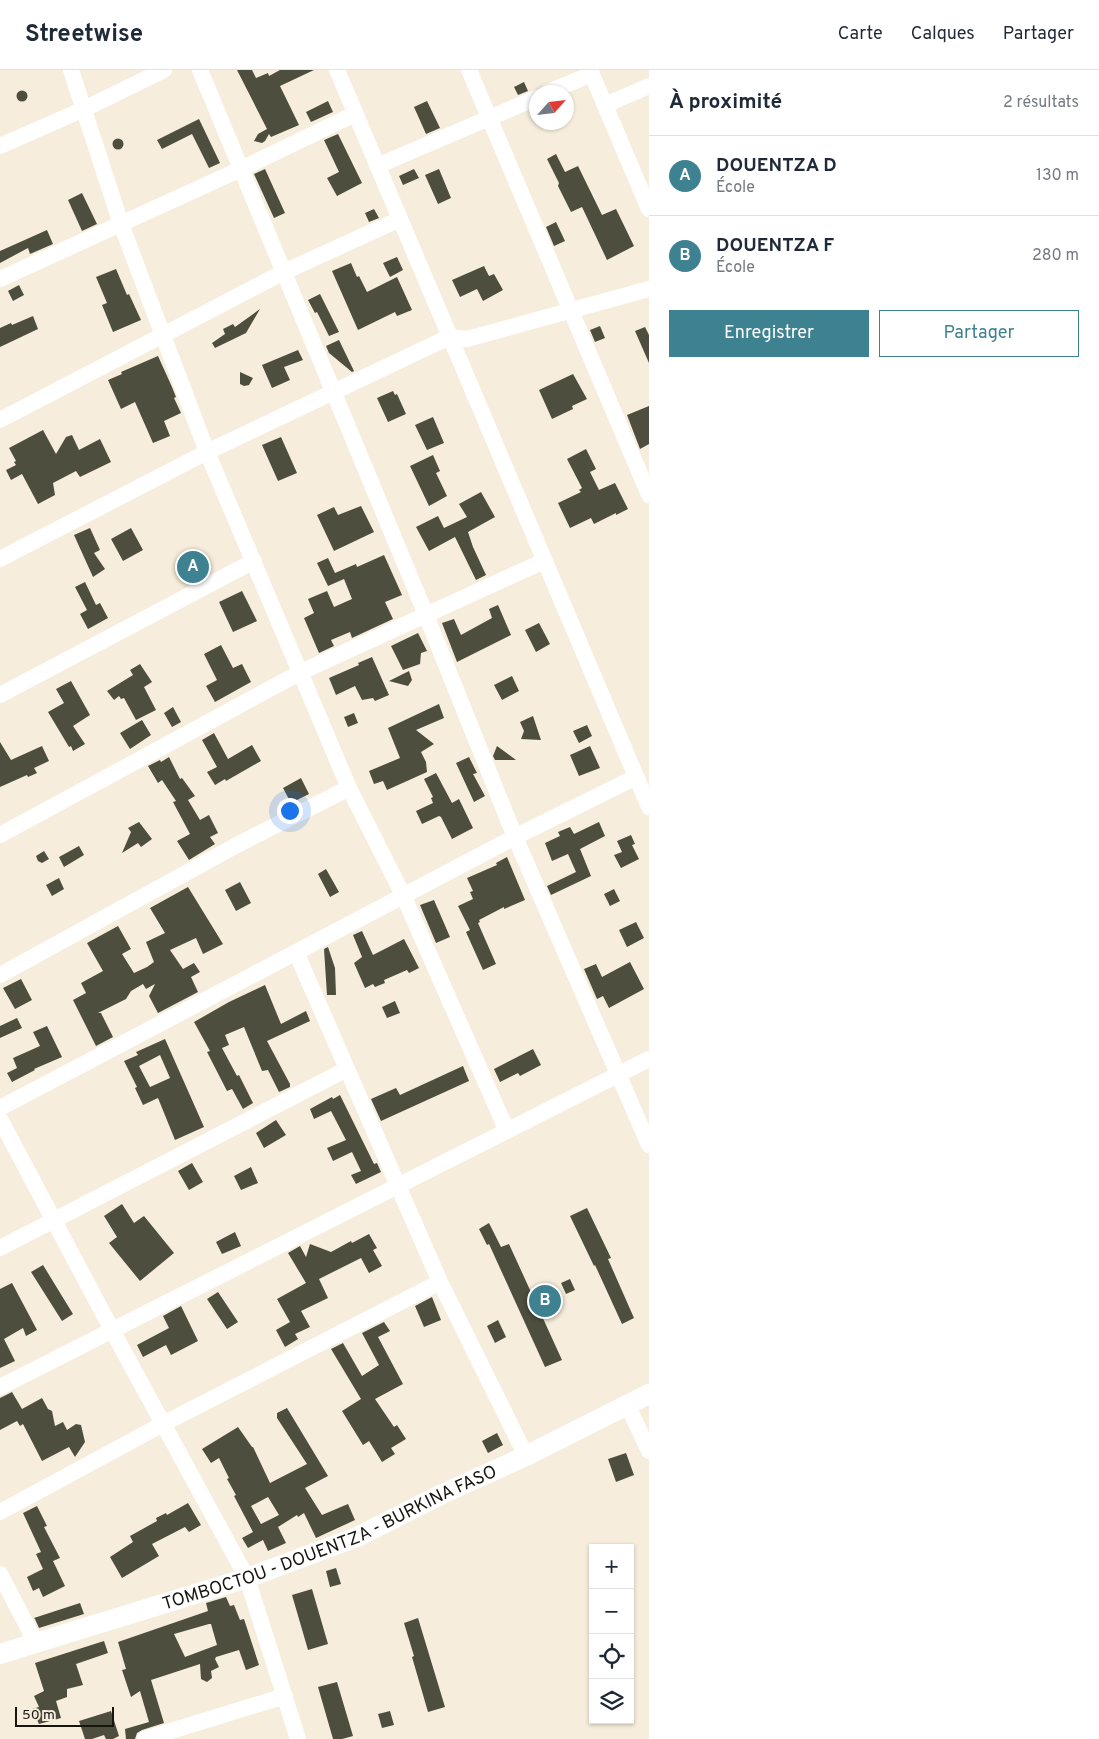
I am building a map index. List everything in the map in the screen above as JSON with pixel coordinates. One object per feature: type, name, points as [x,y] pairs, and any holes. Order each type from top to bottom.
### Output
[{"type":"main road","name":"TOMBOCTOU - DOUENTZA - BURKINA FASO","points":[[0,1654],[247,1578],[357,1537],[442,1494],[526,1456],[649,1394]]},
{"type":"street","points":[[71,70],[121,224],[207,452],[349,788],[404,896],[507,1130]]},
{"type":"street","points":[[0,146],[84,109],[164,70]]},
{"type":"street","points":[[200,70],[426,615],[515,837],[649,1145]]},
{"type":"street","points":[[337,70],[649,807]]},
{"type":"street","points":[[469,70],[649,495]]},
{"type":"street","points":[[563,85],[591,72],[649,209]]},
{"type":"street","points":[[605,105],[649,86]]},
{"type":"street","points":[[378,166],[529,101]]},
{"type":"street","points":[[0,279],[241,169],[356,114]]},
{"type":"street","points":[[0,420],[284,272],[400,219]]},
{"type":"street","points":[[0,559],[207,452],[450,337],[467,339],[649,289]]},
{"type":"street","points":[[0,695],[254,560]]},
{"type":"street","points":[[0,835],[300,672],[544,561]]},
{"type":"street","points":[[0,1108],[515,837],[636,777]]},
{"type":"street","points":[[0,975],[237,845],[349,788]]},
{"type":"street","points":[[296,952],[440,1282],[526,1456]]},
{"type":"street","points":[[0,1387],[649,1059]]},
{"type":"street","points":[[0,1248],[347,1069]]},
{"type":"street","points":[[0,1119],[247,1578],[298,1739]]},
{"type":"street","points":[[0,1512],[163,1424],[440,1282]]},
{"type":"street","points":[[627,1404],[649,1451]]},
{"type":"street","points":[[0,1574],[36,1643]]},
{"type":"street","points":[[145,1739],[285,1696]]},
{"type":"building","points":[[237,70],[252,70],[256,78],[268,73],[269,76],[280,70],[314,70],[280,86],[299,125],[271,137],[269,134],[262,143],[254,141],[258,134],[267,129]]},
{"type":"building","points":[[524,82],[528,91],[518,95],[514,87]]},
{"type":"building","points":[[22,90],[28,96],[22,102],[16,96]]},
{"type":"building","points":[[328,101],[333,112],[311,122],[306,112]]},
{"type":"building","points":[[427,101],[440,128],[426,134],[414,107]]},
{"type":"building","points":[[199,119],[220,163],[209,168],[192,134],[162,149],[157,140]]},
{"type":"building","points":[[338,134],[362,183],[337,196],[327,178],[339,172],[324,140]]},
{"type":"building","points":[[118,138],[124,144],[118,150],[112,144]]},
{"type":"building","points":[[556,154],[565,172],[578,166],[602,215],[616,209],[634,246],[607,260],[582,207],[571,212],[558,186],[559,183],[547,159]]},
{"type":"building","points":[[265,169],[285,213],[274,218],[254,174]]},
{"type":"building","points":[[414,169],[419,178],[403,185],[399,176]]},
{"type":"building","points":[[439,169],[451,198],[438,204],[425,175]]},
{"type":"building","points":[[82,193],[97,224],[82,231],[68,200]]},
{"type":"building","points":[[374,209],[379,218],[369,222],[365,213]]},
{"type":"building","points":[[556,222],[565,241],[554,246],[546,227]]},
{"type":"building","points":[[47,230],[53,244],[30,254],[28,248],[0,263],[0,251]]},
{"type":"building","points":[[397,257],[403,270],[390,277],[383,263]]},
{"type":"building","points":[[351,263],[357,277],[359,276],[367,292],[397,277],[412,310],[397,316],[395,312],[358,330],[332,271]]},
{"type":"building","points":[[484,266],[489,276],[494,274],[503,290],[483,301],[477,289],[460,297],[452,280]]},
{"type":"building","points":[[116,269],[127,295],[129,294],[141,320],[113,332],[102,305],[107,303],[96,277]]},
{"type":"building","points":[[19,285],[24,295],[13,301],[8,291]]},
{"type":"building","points":[[320,294],[339,332],[329,336],[317,312],[315,313],[308,300]]},
{"type":"building","points":[[260,309],[246,333],[215,348],[212,343],[225,334],[223,329],[233,324],[235,327]]},
{"type":"building","points":[[33,316],[38,329],[0,347],[0,328]]},
{"type":"building","points":[[600,326],[605,338],[595,342],[590,330]]},
{"type":"building","points":[[645,327],[649,335],[649,363],[635,331]]},
{"type":"building","points":[[339,340],[354,371],[352,372],[329,353],[326,346]]},
{"type":"building","points":[[298,350],[303,360],[284,367],[290,380],[272,388],[262,365]]},
{"type":"building","points":[[158,356],[181,413],[164,421],[170,436],[153,443],[135,402],[121,409],[108,380],[122,374],[121,372]]},
{"type":"building","points":[[240,372],[253,378],[249,385],[244,386],[240,384]]},
{"type":"building","points":[[573,374],[587,399],[572,406],[573,409],[552,419],[539,390]]},
{"type":"building","points":[[393,391],[395,395],[397,394],[406,414],[388,422],[377,398]]},
{"type":"building","points":[[649,406],[649,444],[640,449],[627,415]]},
{"type":"building","points":[[433,417],[444,443],[427,450],[415,425]]},
{"type":"building","points":[[43,430],[56,454],[66,437],[72,435],[79,450],[100,439],[111,462],[80,477],[76,471],[53,483],[55,495],[38,504],[22,474],[11,480],[6,470],[16,465],[14,462],[16,461],[9,448]]},
{"type":"building","points":[[281,437],[297,473],[278,481],[262,445]]},
{"type":"building","points":[[586,449],[596,469],[590,472],[599,490],[615,483],[628,509],[594,524],[591,518],[570,528],[558,503],[581,492],[579,490],[582,488],[567,459]]},
{"type":"building","points":[[433,455],[440,471],[436,473],[447,496],[429,506],[410,466]]},
{"type":"building","points":[[481,492],[495,517],[468,532],[486,575],[476,580],[455,537],[429,551],[416,527],[438,516],[444,528],[467,517],[459,504]]},
{"type":"building","points":[[361,506],[374,532],[334,551],[317,515],[334,507],[338,515]]},
{"type":"building","points":[[90,528],[100,550],[94,553],[105,569],[93,577],[74,535]]},
{"type":"building","points":[[131,528],[143,550],[123,561],[111,539]]},
{"type":"building","points":[[384,555],[402,595],[385,602],[393,619],[352,638],[350,632],[331,640],[334,646],[319,653],[304,618],[314,613],[308,599],[327,591],[334,607],[352,599],[344,579],[328,586],[317,563],[328,558],[335,573],[356,564],[357,567]]},
{"type":"building","points":[[85,582],[96,605],[100,603],[108,618],[88,629],[80,614],[87,610],[75,587]]},
{"type":"building","points":[[242,591],[257,621],[233,632],[219,602]]},
{"type":"building","points":[[498,605],[511,635],[457,662],[442,623],[454,619],[461,635],[492,618],[489,609]]},
{"type":"building","points":[[539,623],[550,644],[536,652],[525,630]]},
{"type":"building","points":[[418,633],[427,651],[421,653],[420,664],[403,670],[391,646]]},
{"type":"building","points":[[221,645],[233,668],[242,664],[251,682],[215,702],[206,686],[217,680],[204,654]]},
{"type":"building","points":[[372,657],[389,695],[375,701],[373,698],[362,700],[355,686],[336,695],[329,678]]},
{"type":"building","points":[[140,664],[152,682],[144,687],[156,710],[136,720],[124,698],[121,699],[119,696],[114,700],[107,691],[133,675],[130,670]]},
{"type":"building","points":[[409,671],[412,680],[408,686],[389,681]]},
{"type":"building","points":[[512,676],[519,691],[502,700],[494,685]]},
{"type":"building","points":[[71,681],[90,715],[73,726],[85,744],[73,751],[48,712],[64,703],[56,689]]},
{"type":"building","points":[[439,704],[444,718],[416,730],[434,744],[421,752],[426,762],[427,772],[387,790],[383,781],[374,784],[369,771],[400,758],[388,728]]},
{"type":"building","points":[[173,707],[181,722],[172,727],[164,713]]},
{"type":"building","points":[[354,713],[358,723],[348,727],[344,717]]},
{"type":"building","points":[[533,716],[541,740],[521,739],[524,731],[520,722]]},
{"type":"building","points":[[142,720],[151,735],[130,749],[120,733]]},
{"type":"building","points":[[587,725],[592,736],[579,743],[573,731]]},
{"type":"building","points":[[214,733],[228,759],[252,745],[261,761],[226,781],[225,779],[215,785],[207,772],[217,767],[202,740]]},
{"type":"building","points":[[0,742],[11,760],[42,746],[49,761],[34,768],[37,773],[28,777],[27,775],[0,787]]},
{"type":"building","points":[[497,746],[516,760],[495,760],[493,756]]},
{"type":"building","points":[[590,746],[600,768],[579,776],[570,755]]},
{"type":"building","points":[[169,757],[180,779],[182,778],[195,796],[188,800],[200,820],[209,815],[218,833],[210,837],[215,844],[189,860],[177,841],[190,834],[173,802],[176,801],[162,780],[158,783],[148,766]]},
{"type":"building","points":[[469,757],[477,773],[473,774],[485,796],[474,802],[456,763]]},
{"type":"building","points":[[436,773],[452,803],[459,799],[473,828],[452,839],[441,817],[439,816],[422,824],[416,811],[433,803],[431,798],[433,797],[424,779]]},
{"type":"building","points":[[301,778],[309,794],[291,803],[283,788]]},
{"type":"building","points":[[139,822],[152,839],[141,847],[138,843],[122,853],[131,832],[128,828]]},
{"type":"building","points":[[599,822],[605,836],[580,849],[591,876],[551,895],[547,886],[576,872],[568,854],[552,861],[545,843],[560,836],[558,832],[570,827],[574,834]]},
{"type":"building","points":[[631,835],[635,844],[632,845],[639,859],[621,868],[614,855],[622,852],[617,841]]},
{"type":"building","points":[[79,846],[84,855],[64,867],[59,857]]},
{"type":"building","points":[[44,851],[49,859],[42,863],[38,861],[36,856]]},
{"type":"building","points":[[507,857],[525,900],[504,909],[504,907],[479,920],[480,922],[478,923],[496,964],[483,970],[466,932],[470,930],[458,906],[473,899],[470,892],[473,891],[467,878],[497,865],[496,863]]},
{"type":"building","points":[[326,869],[339,892],[330,897],[318,874]]},
{"type":"building","points":[[59,878],[64,889],[52,896],[46,885]]},
{"type":"building","points":[[240,882],[251,903],[236,911],[225,890]]},
{"type":"building","points":[[188,887],[223,944],[203,954],[196,938],[170,950],[183,969],[194,963],[200,972],[191,977],[198,992],[158,1013],[149,996],[155,984],[146,989],[143,984],[131,991],[126,999],[98,1013],[101,1013],[113,1037],[96,1046],[73,1000],[86,993],[81,983],[103,971],[87,943],[118,926],[131,949],[122,954],[134,973],[147,967],[154,962],[146,942],[165,933],[150,908]]},
{"type":"building","points":[[614,889],[620,901],[610,906],[604,894]]},
{"type":"building","points":[[434,900],[450,937],[436,943],[420,905]]},
{"type":"building","points":[[636,922],[644,938],[627,947],[619,930]]},
{"type":"building","points":[[362,931],[373,955],[404,939],[419,968],[409,973],[407,970],[384,980],[385,983],[375,987],[373,984],[365,988],[354,963],[362,957],[353,935]]},
{"type":"building","points":[[328,947],[335,968],[336,995],[327,995],[324,949]]},
{"type":"building","points":[[630,962],[644,989],[609,1008],[603,996],[597,999],[584,969],[596,964],[602,977]]},
{"type":"building","points":[[21,979],[32,1000],[15,1009],[3,988]]},
{"type":"building","points":[[265,985],[281,1024],[306,1011],[310,1021],[267,1041],[290,1084],[290,1087],[279,1092],[268,1070],[262,1071],[244,1027],[225,1035],[229,1045],[222,1048],[237,1076],[239,1075],[253,1103],[243,1109],[232,1089],[227,1091],[207,1052],[210,1051],[194,1022],[229,1002]]},
{"type":"building","points":[[395,1001],[400,1013],[387,1018],[382,1007]]},
{"type":"building","points":[[17,1018],[22,1028],[0,1038],[0,1026]]},
{"type":"building","points":[[47,1026],[62,1057],[34,1069],[12,1082],[7,1073],[17,1068],[13,1058],[40,1046],[33,1032]]},
{"type":"building","points":[[165,1039],[204,1127],[175,1140],[158,1098],[143,1105],[135,1088],[137,1087],[124,1061],[138,1055],[136,1052]],"holes":[[[160,1055],[170,1078],[150,1087],[139,1066]]]},
{"type":"building","points":[[533,1049],[541,1065],[520,1076],[518,1073],[500,1082],[494,1069]]},
{"type":"building","points":[[463,1066],[469,1081],[381,1121],[371,1099],[396,1088],[400,1095]]},
{"type":"building","points":[[340,1095],[374,1164],[377,1163],[381,1172],[356,1184],[351,1175],[361,1171],[352,1152],[333,1161],[327,1148],[346,1140],[331,1111],[314,1119],[310,1109],[332,1097],[333,1099]]},
{"type":"building","points":[[276,1120],[286,1135],[264,1148],[256,1133]]},
{"type":"building","points":[[192,1163],[203,1182],[189,1190],[178,1171]]},
{"type":"building","points":[[251,1167],[258,1183],[241,1190],[234,1176]]},
{"type":"building","points":[[122,1204],[134,1223],[144,1216],[174,1253],[140,1281],[109,1243],[117,1237],[104,1216]]},
{"type":"building","points":[[587,1208],[611,1258],[608,1259],[634,1318],[622,1324],[570,1216]]},
{"type":"building","points":[[489,1223],[501,1247],[509,1244],[562,1360],[545,1367],[489,1244],[487,1245],[479,1229]]},
{"type":"building","points":[[235,1232],[241,1246],[222,1254],[216,1242]]},
{"type":"building","points":[[369,1234],[377,1248],[373,1250],[382,1266],[369,1273],[361,1258],[319,1279],[328,1298],[301,1311],[310,1327],[295,1334],[298,1339],[285,1347],[276,1330],[290,1322],[277,1299],[306,1283],[288,1253],[300,1246],[306,1257],[310,1244],[331,1252]]},
{"type":"building","points":[[43,1265],[73,1314],[62,1321],[31,1272]]},
{"type":"building","points":[[570,1279],[575,1290],[566,1294],[561,1283]]},
{"type":"building","points":[[12,1283],[37,1330],[26,1336],[23,1328],[4,1339],[15,1361],[0,1368],[0,1289]]},
{"type":"building","points":[[218,1292],[238,1322],[227,1329],[207,1299]]},
{"type":"building","points":[[432,1297],[441,1320],[424,1327],[415,1306]]},
{"type":"building","points":[[181,1306],[198,1341],[171,1355],[166,1345],[143,1357],[137,1345],[169,1328],[163,1316]]},
{"type":"building","points":[[498,1320],[506,1337],[495,1343],[487,1326]]},
{"type":"building","points":[[384,1322],[390,1331],[378,1337],[403,1384],[375,1399],[394,1427],[397,1425],[406,1439],[391,1448],[395,1454],[382,1462],[369,1441],[363,1445],[342,1411],[361,1399],[331,1349],[343,1343],[362,1376],[379,1365],[362,1333]]},
{"type":"building","points":[[12,1392],[22,1409],[42,1398],[48,1409],[52,1411],[55,1426],[63,1422],[67,1430],[76,1424],[81,1425],[85,1442],[75,1457],[69,1447],[42,1461],[23,1424],[20,1426],[17,1421],[0,1430],[0,1398]]},
{"type":"building","points":[[287,1408],[328,1476],[305,1488],[322,1515],[348,1504],[355,1520],[316,1538],[304,1513],[298,1517],[297,1515],[278,1527],[286,1543],[268,1551],[263,1540],[248,1548],[242,1538],[253,1532],[234,1496],[236,1495],[227,1479],[229,1478],[219,1458],[211,1463],[202,1449],[238,1427],[253,1447],[270,1483],[307,1464],[277,1418],[277,1413]],"holes":[[[268,1497],[279,1515],[261,1524],[251,1506]]]},
{"type":"building","points":[[497,1433],[503,1445],[488,1453],[482,1441]]},
{"type":"building","points":[[626,1453],[634,1475],[616,1482],[608,1459]]},
{"type":"building","points":[[188,1503],[201,1525],[189,1532],[185,1527],[152,1544],[159,1556],[122,1578],[110,1557],[133,1542],[130,1536],[157,1521],[156,1518],[166,1513],[167,1515]]},
{"type":"building","points":[[37,1506],[47,1526],[44,1527],[60,1558],[53,1561],[65,1586],[43,1597],[39,1588],[33,1591],[27,1577],[43,1569],[36,1554],[41,1552],[23,1513]]},
{"type":"building","points":[[336,1568],[341,1584],[330,1587],[326,1571]]},
{"type":"building","points":[[312,1589],[328,1644],[308,1650],[292,1595]]},
{"type":"building","points":[[226,1597],[230,1606],[234,1605],[240,1620],[244,1619],[259,1665],[246,1670],[239,1650],[216,1657],[215,1659],[219,1667],[211,1671],[212,1678],[207,1682],[201,1679],[200,1664],[151,1680],[164,1723],[142,1730],[137,1733],[135,1739],[126,1739],[125,1729],[149,1722],[140,1691],[131,1697],[122,1670],[126,1669],[118,1642],[208,1611],[206,1603]],"holes":[[[211,1624],[217,1645],[185,1657],[174,1634]]]},
{"type":"building","points":[[80,1603],[84,1614],[39,1628],[34,1618]]},
{"type":"building","points":[[418,1618],[445,1707],[428,1712],[404,1623]]},
{"type":"building","points":[[104,1641],[108,1653],[76,1664],[83,1685],[67,1689],[67,1697],[56,1701],[61,1718],[39,1724],[32,1709],[39,1707],[34,1696],[44,1691],[35,1663]]},
{"type":"building","points":[[337,1682],[353,1736],[342,1739],[333,1739],[318,1687]]},
{"type":"building","points":[[111,1711],[119,1736],[113,1739],[106,1739],[104,1735],[85,1739],[79,1721]]},
{"type":"building","points":[[390,1711],[394,1725],[382,1728],[378,1714]]},
{"type":"place","name":"DOUENTZA D","points":[[193,567]]},
{"type":"place","name":"DOUENTZA F","points":[[545,1301]]}]
